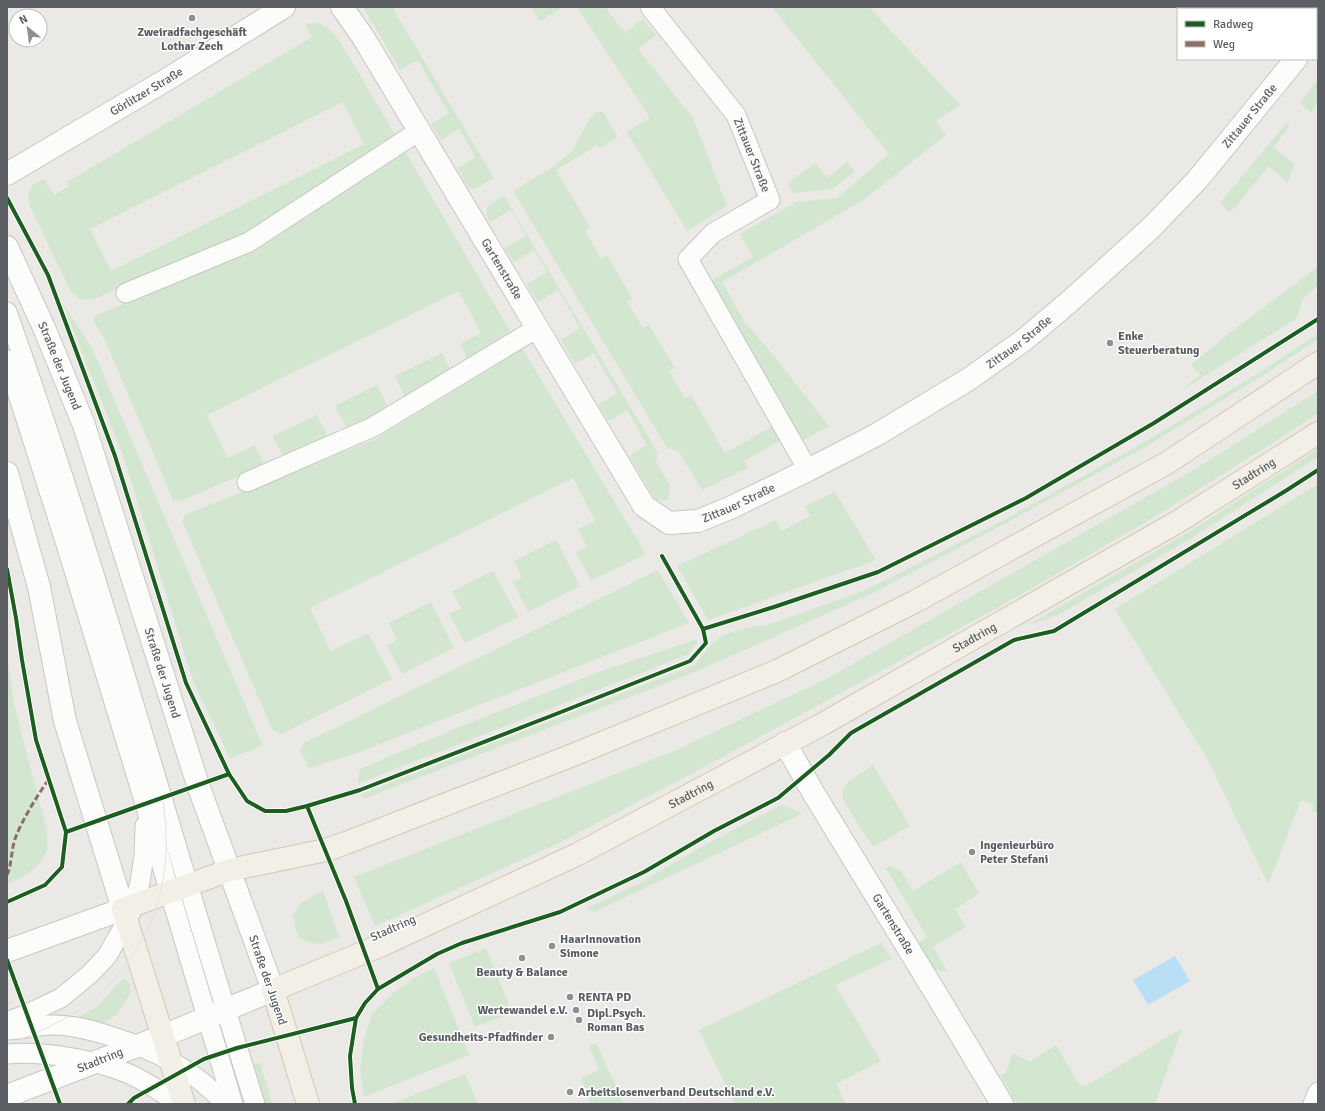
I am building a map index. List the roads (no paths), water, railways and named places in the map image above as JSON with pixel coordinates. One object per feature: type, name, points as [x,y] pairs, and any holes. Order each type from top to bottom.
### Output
[{"type":"main road","points":[[184,1104],[163,1036],[128,911],[180,888],[230,870],[326,850],[346,843],[573,755],[777,671],[916,601],[1167,463],[1318,364]]},
{"type":"main road","name":"Stadtring","points":[[273,990],[382,945],[576,855],[784,743],[821,725],[1179,521],[1318,433]]},
{"type":"main road","name":"Straße der Jugend","points":[[273,990],[308,1104]]},
{"type":"street","name":"Görlitzer Straße","points":[[7,174],[172,76],[284,7]]},
{"type":"street","name":"Gartenstraße","points":[[342,7],[363,37],[644,506],[668,523]]},
{"type":"street","name":"Zittauer Straße","points":[[668,523],[698,521],[732,507],[803,461],[876,435],[969,379],[1024,340],[1069,302],[1151,228],[1198,179],[1295,60]]},
{"type":"street","name":"Straße der Jugend","points":[[7,247],[45,330],[84,425],[198,785],[273,990]]},
{"type":"street","points":[[7,473],[39,587],[65,721],[128,911],[7,951]]},
{"type":"street","name":"Gartenstraße","points":[[784,743],[1002,1104]]},
{"type":"street","name":"Stadtring","points":[[7,1096],[163,1036],[273,990]]},
{"type":"lane","name":"Zittauer Straße","points":[[650,7],[736,115],[770,200],[713,233],[688,259],[803,461]]},
{"type":"lane","points":[[126,293],[249,242],[419,131]]},
{"type":"lane","points":[[7,312],[37,396],[79,527],[180,888],[217,1013],[255,1104]]},
{"type":"lane","points":[[247,482],[373,427],[537,328]]},
{"type":"lane","points":[[7,360],[145,804],[180,888]]},
{"type":"lane","points":[[74,573],[79,527]]},
{"type":"lane","points":[[7,1022],[61,998],[90,974],[107,956],[140,882],[144,856],[145,804]]},
{"type":"lane","points":[[217,1013],[233,1104]]},
{"type":"lane","points":[[7,1030],[50,1025],[78,1028],[138,1045],[171,1061],[202,1082],[225,1104]]},
{"type":"lane","points":[[7,1054],[62,1056],[93,1062],[127,1073],[154,1087],[179,1104]]},
{"type":"lane","points":[[1313,1104],[1318,1092]]},
{"type":"water","points":[[1175,956],[1190,981],[1148,1005],[1133,980]]},
{"type":"tram line","points":[[7,1045],[62,1020],[93,1000],[117,976],[140,943],[157,905],[165,869],[166,825],[163,798]]},
{"type":"place","name":"Zweiradfachgeschäft Lothar Zech","points":[[192,18]]},
{"type":"place","name":"Enke Steuerberatung","points":[[1110,343]]},
{"type":"place","name":"Ingenieurbüro Peter Stefani","points":[[972,852]]},
{"type":"place","name":"HaarInnovation Simone","points":[[552,946]]},
{"type":"place","name":"Beauty & Balance","points":[[522,958]]},
{"type":"place","name":"RENTA PD","points":[[570,997]]},
{"type":"place","name":"Wertewandel e.V.","points":[[576,1010]]},
{"type":"place","name":"Dipl.Psych. Roman Bas","points":[[579,1020]]},
{"type":"place","name":"Gesundheits-Pfadfinder","points":[[551,1037]]},
{"type":"place","name":"Arbeitslosenverband Deutschland e.V.","points":[[570,1092]]}]
